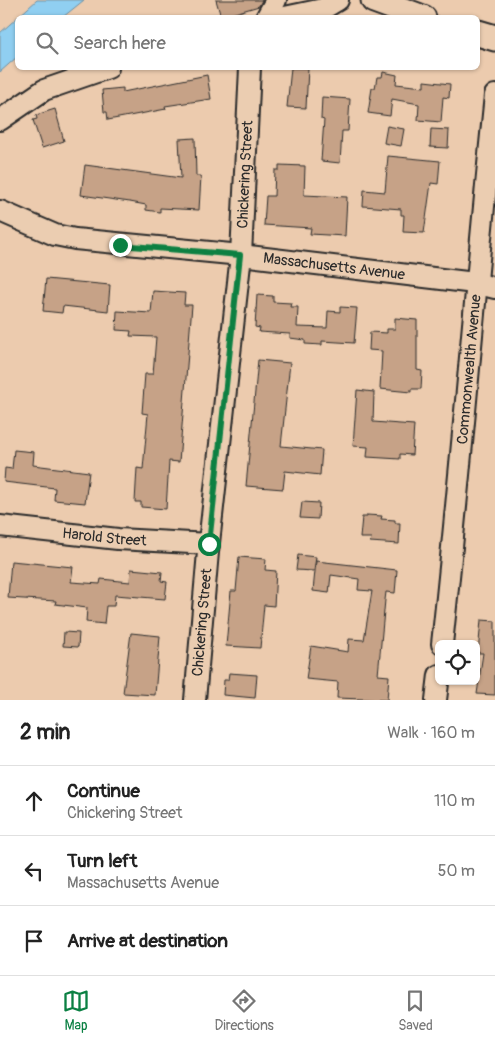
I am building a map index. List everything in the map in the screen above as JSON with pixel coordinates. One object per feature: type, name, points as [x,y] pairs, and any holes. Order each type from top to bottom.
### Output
[{"type":"street","points":[[268,15],[276,0]]},
{"type":"street","points":[[294,15],[323,9],[338,0]]},
{"type":"street","points":[[374,0],[415,15]]},
{"type":"street","points":[[480,34],[495,38]]},
{"type":"street","points":[[0,120],[44,90],[102,70]]},
{"type":"street","name":"Chickering Street","points":[[195,700],[209,544],[240,255],[250,70]]},
{"type":"street","name":"Commonwealth Avenue","points":[[442,640],[463,446],[475,283],[495,95]]},
{"type":"street","name":"Massachusetts Avenue","points":[[0,211],[55,234],[75,239],[240,255],[475,283],[495,288]]},
{"type":"street","name":"Harold Street","points":[[0,526],[118,539],[209,544]]},
{"type":"street","points":[[436,700],[438,685]]},
{"type":"water","points":[[37,0],[84,0],[65,15],[20,15]]},
{"type":"water","points":[[15,20],[15,59],[0,72],[0,33]]},
{"type":"building","points":[[216,0],[262,0],[259,6],[228,15],[220,15]]},
{"type":"building","points":[[291,70],[308,70],[306,108],[287,107]]},
{"type":"building","points":[[383,72],[397,75],[396,84],[424,87],[424,81],[450,84],[449,98],[443,97],[441,122],[418,120],[419,104],[392,99],[390,116],[368,113],[372,88],[375,88],[377,77],[382,77]]},
{"type":"building","points":[[207,75],[211,99],[165,106],[166,109],[108,120],[107,112],[104,112],[102,90],[123,88],[123,92]]},
{"type":"building","points":[[322,97],[350,99],[348,131],[342,131],[340,163],[321,161],[324,120],[321,119]]},
{"type":"building","points":[[55,109],[64,141],[42,148],[33,120],[37,119],[36,115]]},
{"type":"building","points":[[387,126],[404,129],[401,146],[384,143]]},
{"type":"building","points":[[431,129],[449,130],[448,148],[430,147]]},
{"type":"building","points":[[195,138],[196,176],[201,176],[199,210],[160,208],[160,212],[146,210],[146,205],[81,195],[85,165],[181,178],[179,139]]},
{"type":"building","points":[[388,156],[440,161],[438,184],[431,183],[424,233],[403,232],[404,215],[401,215],[401,209],[363,206],[364,190],[385,192]]},
{"type":"building","points":[[279,165],[305,166],[304,195],[347,197],[345,236],[310,234],[311,228],[264,225],[266,196],[274,196],[275,170],[279,170]]},
{"type":"building","points":[[46,279],[110,285],[108,311],[63,306],[62,313],[43,311]]},
{"type":"building","points":[[153,291],[185,293],[184,305],[192,305],[179,462],[169,461],[166,509],[141,507],[141,502],[135,502],[137,468],[143,469],[148,414],[142,413],[145,374],[153,374],[156,337],[130,336],[131,331],[116,330],[117,311],[151,313]]},
{"type":"building","points":[[257,295],[273,296],[273,302],[291,303],[290,307],[298,307],[297,327],[327,328],[328,311],[340,312],[340,307],[357,308],[354,343],[322,341],[322,345],[305,344],[305,340],[290,338],[290,334],[259,332],[260,328],[255,327]]},
{"type":"building","points":[[395,318],[417,320],[417,370],[422,371],[421,389],[411,389],[411,392],[380,389],[382,351],[369,350],[370,332],[387,333],[387,329],[395,329]]},
{"type":"building","points":[[258,360],[290,363],[281,446],[322,450],[320,475],[285,471],[283,489],[246,486]]},
{"type":"building","points":[[357,390],[374,392],[373,422],[414,425],[412,455],[400,454],[400,459],[367,457],[368,447],[353,446]]},
{"type":"building","points":[[14,450],[34,452],[33,465],[89,472],[85,503],[54,500],[55,488],[4,482],[5,468],[12,469]]},
{"type":"building","points":[[302,502],[319,503],[318,519],[300,518]]},
{"type":"building","points":[[367,515],[382,516],[381,519],[395,520],[395,523],[400,523],[399,544],[370,542],[371,538],[360,538],[362,517],[367,517]]},
{"type":"building","points":[[298,555],[316,557],[314,571],[296,570]]},
{"type":"building","points":[[239,557],[266,559],[265,570],[276,571],[274,606],[264,605],[260,648],[226,646],[231,591],[236,591]]},
{"type":"building","points":[[11,561],[73,567],[71,582],[100,584],[101,579],[130,582],[131,569],[162,572],[161,581],[167,582],[165,599],[115,595],[114,606],[106,606],[104,624],[86,622],[87,608],[55,604],[56,601],[8,598]]},
{"type":"building","points":[[316,561],[397,570],[395,593],[386,592],[378,675],[389,676],[387,700],[337,698],[338,682],[306,679],[311,646],[348,652],[349,639],[364,640],[372,591],[358,590],[359,579],[331,575],[329,593],[313,591]]},
{"type":"building","points":[[481,620],[495,621],[495,695],[477,694],[478,685],[480,685],[483,653],[480,653]]},
{"type":"building","points":[[64,632],[79,633],[78,647],[63,646]]},
{"type":"building","points":[[131,633],[160,636],[155,695],[123,693]]},
{"type":"building","points":[[229,673],[257,675],[255,698],[223,695],[224,680],[228,680]]},
{"type":"route","points":[[120,245],[240,255],[209,544]]}]
